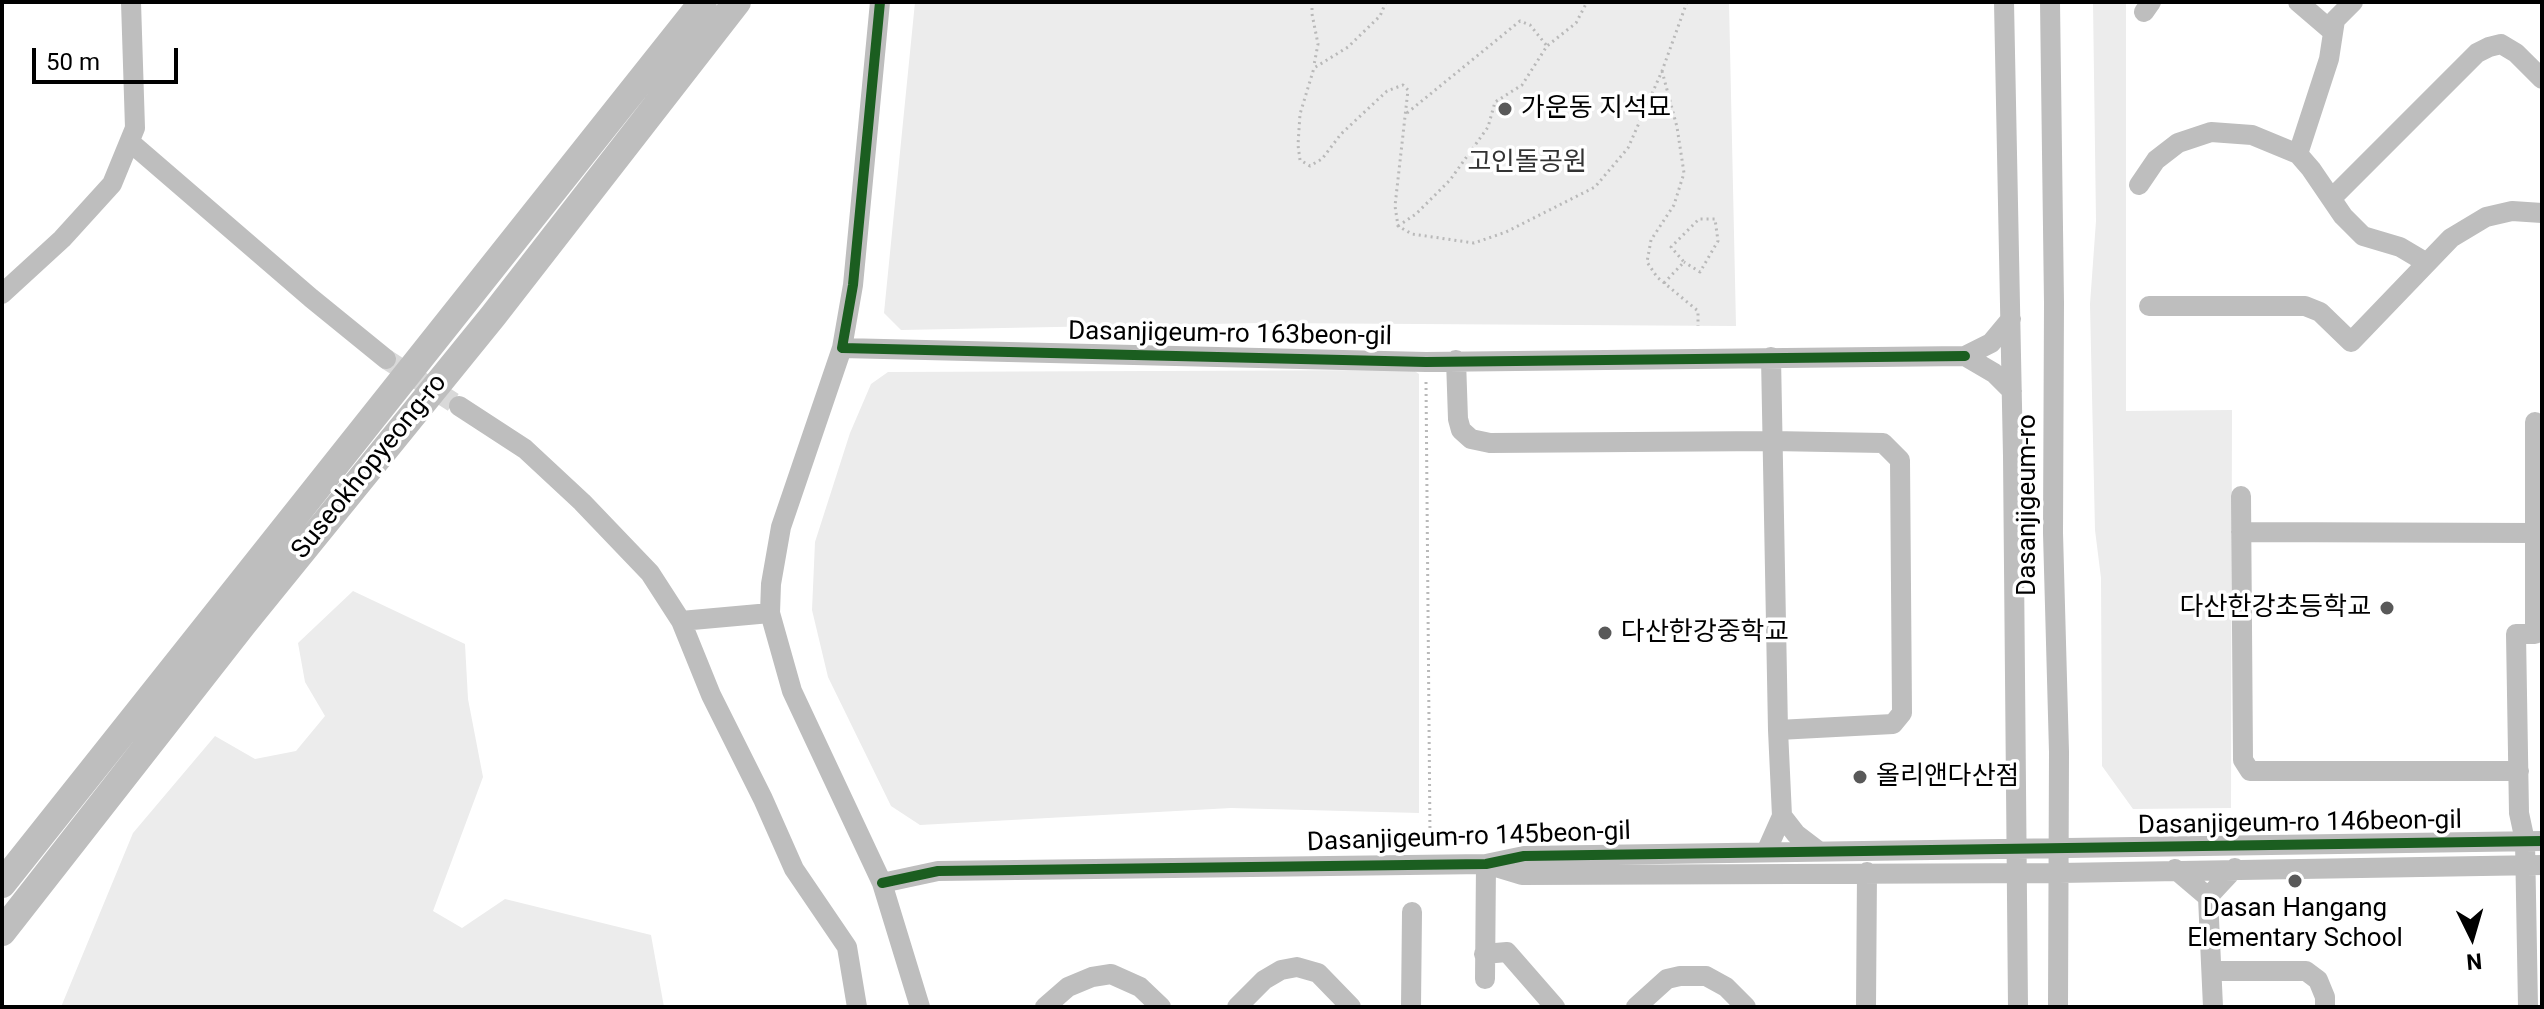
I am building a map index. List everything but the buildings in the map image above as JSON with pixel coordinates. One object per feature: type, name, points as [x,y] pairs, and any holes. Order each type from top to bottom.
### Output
[{"type":"highway","name":"Suseokhopyeong-ro","points":[[2,884],[703,2]]},
{"type":"highway","name":"Suseokhopyeong-ro","points":[[2,932],[243,624],[493,316],[737,2]]},
{"type":"street","points":[[2,294],[62,239],[112,184],[135,128],[131,2]]},
{"type":"street","points":[[880,2],[853,285],[842,348],[781,527],[771,584],[770,613],[792,691],[882,883],[920,1007]]},
{"type":"street","name":"Dasanjigeum-ro","points":[[2004,2],[2011,319],[2018,1007]]},
{"type":"street","name":"Dasanjigeum-ro","points":[[2050,2],[2058,1007]]},
{"type":"street","points":[[2298,2],[2333,32]]},
{"type":"street","points":[[2298,154],[2329,59],[2335,20],[2353,2]]},
{"type":"street","points":[[2332,198],[2477,53],[2501,44],[2516,53],[2542,79]]},
{"type":"street","points":[[2139,185],[2156,160],[2178,143],[2211,132],[2252,135],[2298,154],[2343,216],[2363,236],[2400,247],[2427,263]]},
{"type":"street","points":[[130,142],[299,289],[386,359]]},
{"type":"street","points":[[2149,306],[2305,306],[2320,312],[2351,342],[2451,238],[2486,217],[2512,211],[2542,213]]},
{"type":"street","points":[[1965,356],[1991,343],[2011,319]]},
{"type":"street","name":"Dasanjigeum-ro 163beon-gil","points":[[842,348],[1426,362],[1965,356]]},
{"type":"street","points":[[1965,356],[1994,373],[2012,391]]},
{"type":"street","points":[[1766,852],[1782,816],[1771,357]]},
{"type":"street","points":[[1456,360],[1458,419],[1461,430],[1471,439],[1490,443],[1883,443],[1900,460],[1902,713],[1893,724],[1778,730]]},
{"type":"street","points":[[459,406],[525,449],[582,502],[650,573],[681,621],[716,706],[794,869],[847,947],[853,1005]]},
{"type":"street","points":[[2528,1007],[2534,865],[2533,841],[2519,813],[2516,634],[2535,634],[2535,422]]},
{"type":"street","points":[[2241,496],[2243,760],[2250,771],[2519,771]]},
{"type":"street","points":[[2241,532],[2535,533]]},
{"type":"street","points":[[681,621],[770,613]]},
{"type":"street","points":[[1782,816],[1796,834],[1817,850]]},
{"type":"street","points":[[2533,841],[2542,825]]},
{"type":"street","name":"Dasanjigeum-ro 146beon-gil","points":[[2059,850],[2533,841]]},
{"type":"street","name":"Dasanjigeum-ro 145beon-gil","points":[[882,883],[938,871],[1486,864],[1524,856],[1817,850],[2059,850]]},
{"type":"street","points":[[1485,979],[1486,864]]},
{"type":"street","name":"Dasanjigeum-ro 145beon-gil","points":[[1486,864],[1522,875],[2059,873]]},
{"type":"street","name":"Dasanjigeum-ro 146beon-gil","points":[[2059,873],[2534,865]]},
{"type":"street","points":[[2213,1007],[2208,897],[2235,868]]},
{"type":"street","points":[[2175,869],[2208,897]]},
{"type":"street","points":[[1866,1007],[1867,872]]},
{"type":"street","points":[[1411,1007],[1412,912]]},
{"type":"street","points":[[1484,954],[1507,952],[1555,1007]]},
{"type":"street","points":[[1237,1007],[1264,980],[1281,970],[1297,967],[1318,973],[1351,1007]]},
{"type":"street","points":[[2212,971],[2306,971],[2318,980],[2325,997],[2325,1007]]},
{"type":"street","points":[[1045,1007],[1068,987],[1092,977],[1111,974],[1140,987],[1161,1007]]},
{"type":"street","points":[[1636,1007],[1667,979],[1680,976],[1706,976],[1726,987],[1746,1007]]},
{"type":"path","points":[[1312,2],[1318,44],[1300,114],[1300,160],[1310,166],[1322,159],[1341,134],[1387,91],[1403,85],[1408,90],[1395,206],[1398,226]]},
{"type":"path","points":[[1314,68],[1348,47],[1380,16],[1386,2]]},
{"type":"path","points":[[1398,226],[1416,214],[1450,180],[1488,127],[1495,102],[1522,85],[1547,46],[1576,23],[1587,2]]},
{"type":"path","points":[[1398,226],[1412,234],[1474,243],[1506,232],[1595,187],[1628,148],[1662,71],[1687,2]]},
{"type":"path","points":[[1407,113],[1520,21],[1530,25],[1547,46]]},
{"type":"path","points":[[1662,71],[1677,127],[1684,173],[1674,205],[1651,240],[1647,262],[1664,283],[1698,311],[1698,326]]},
{"type":"path","points":[[1699,219],[1715,219],[1718,241],[1700,272],[1684,262],[1671,247],[1699,219]]},
{"type":"path","points":[[1664,283],[1684,262]]},
{"type":"path","points":[[1426,362],[1430,836]]},
{"type":"green space","name":"고인돌공원","points":[[915,2],[1729,2],[1736,326],[1261,323],[901,330],[884,313]]},
{"type":"green space","points":[[2093,2],[2126,2],[2126,411],[2232,410],[2231,808],[2133,809],[2102,766],[2101,578],[2095,530],[2090,304],[2096,221]]},
{"type":"green space","points":[[1413,370],[1419,374],[1419,813],[1231,808],[920,825],[891,806],[828,677],[812,610],[815,542],[850,433],[871,384],[888,372]]},
{"type":"green space","points":[[353,591],[465,644],[468,699],[483,777],[433,911],[462,928],[505,899],[651,935],[664,1007],[61,1007],[133,833],[215,736],[255,759],[296,751],[325,716],[305,682],[298,643]]},
{"type":"tunnel","points":[[386,359],[459,406]]},
{"type":"cycle path","points":[[880,2],[853,285],[842,348],[1426,362],[1965,356]]},
{"type":"cycle path","points":[[882,883],[938,871],[1486,864],[1524,856],[2542,841]]},
{"type":"place","name":"가운동 지석묘","points":[[1505,109]]},
{"type":"place","name":"다산한강초등학교","points":[[2387,608]]},
{"type":"place","name":"다산한강중학교","points":[[1605,633]]},
{"type":"place","name":"올리앤다산점","points":[[1860,777]]},
{"type":"place","name":"Dasan Hangang Elementary School","points":[[2295,881]]}]
